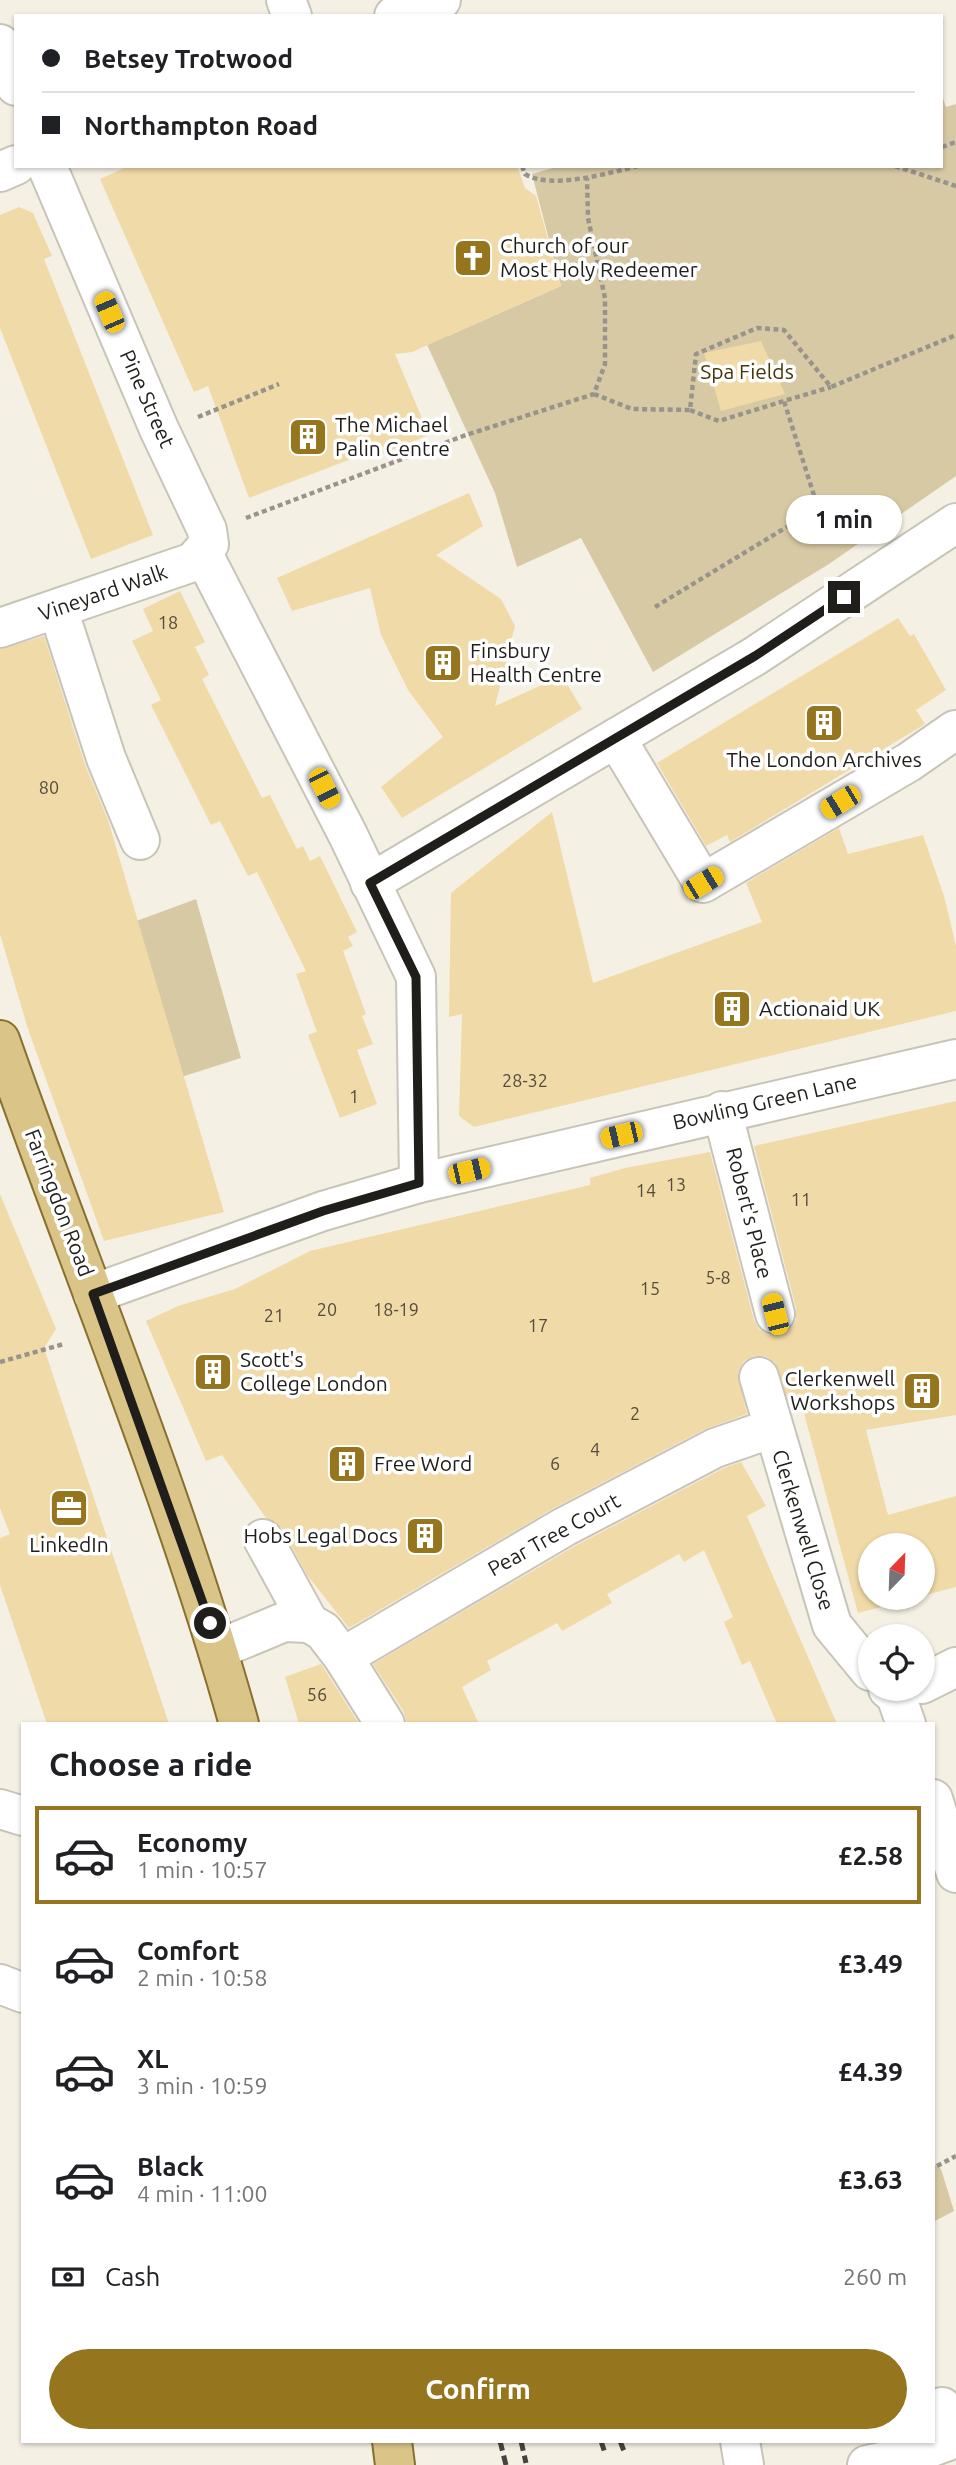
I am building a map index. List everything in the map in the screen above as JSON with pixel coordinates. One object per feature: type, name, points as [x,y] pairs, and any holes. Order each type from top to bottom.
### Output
[{"type":"main road","name":"Farringdon Road","points":[[0,1040],[219,1649],[238,1722]]},
{"type":"main road","points":[[392,2443],[395,2465]]},
{"type":"street","points":[[400,14],[441,0]]},
{"type":"street","points":[[0,44],[14,81]]},
{"type":"street","name":"Pine Street","points":[[48,168],[159,429],[207,530],[209,544],[203,554]]},
{"type":"street","points":[[370,883],[755,656],[956,523]]},
{"type":"street","points":[[203,554],[348,835],[416,977],[419,1183]]},
{"type":"street","name":"Vineyard Walk","points":[[0,628],[193,562],[203,554]]},
{"type":"street","points":[[58,609],[107,758],[140,840]]},
{"type":"street","points":[[616,738],[703,883],[909,762],[955,730]]},
{"type":"street","name":"Bowling Green Lane","points":[[93,1294],[323,1211],[419,1183],[956,1059]]},
{"type":"street","name":"Robert's Place","points":[[722,1111],[775,1314]]},
{"type":"street","name":"Clerkenwell Close","points":[[759,1377],[832,1625],[858,1651]]},
{"type":"street","name":"Pear Tree Court","points":[[343,1657],[564,1527],[715,1448],[773,1428]]},
{"type":"street","points":[[262,1539],[309,1623],[323,1632],[343,1657],[384,1722]]},
{"type":"street","points":[[219,1649],[284,1622],[309,1623]]},
{"type":"street","name":"Clerkenwell Close","points":[[935,1676],[956,1667]]},
{"type":"street","points":[[935,1805],[956,1873]]},
{"type":"street","points":[[0,1809],[21,1815]]},
{"type":"street","points":[[0,1984],[21,1992]]},
{"type":"street","points":[[740,2443],[744,2465]]},
{"type":"street","points":[[867,2465],[902,2458],[925,2443]]},
{"type":"path","points":[[523,168],[525,174],[533,180],[587,178],[630,168]]},
{"type":"path","points":[[901,168],[956,186]]},
{"type":"path","points":[[587,178],[588,218],[605,298],[605,364],[594,394]]},
{"type":"path","points":[[690,410],[696,354],[757,328],[784,330],[831,387]]},
{"type":"path","points":[[242,519],[466,435],[594,394],[632,409],[690,410],[719,421],[831,387],[956,335]]},
{"type":"path","points":[[197,418],[279,384]]},
{"type":"path","points":[[655,607],[818,508],[784,401]]},
{"type":"path","points":[[0,1362],[64,1344]]},
{"type":"path","points":[[937,2166],[956,2156]]},
{"type":"green space","name":"Spa Fields","points":[[943,99],[946,107],[956,104],[956,476],[829,564],[653,672],[581,538],[517,567],[495,493],[423,336],[448,336],[561,286],[532,174],[553,168],[943,168]]},
{"type":"green space","points":[[196,899],[241,1058],[181,1077],[131,923]]},
{"type":"green space","points":[[935,2164],[941,2169],[954,2211],[935,2221]]},
{"type":"building","points":[[125,168],[518,168],[525,188],[536,196],[561,286],[412,352],[395,354],[429,435],[369,459],[367,453],[249,498],[208,386],[194,392],[100,179]]},
{"type":"building","points":[[19,207],[33,213],[52,256],[44,259],[153,535],[91,559],[0,328],[0,215]]},
{"type":"building","points":[[761,341],[785,394],[721,411],[704,353]]},
{"type":"building","name":"Finsbury Health Centre","points":[[469,493],[483,526],[436,555],[501,599],[515,626],[495,706],[562,676],[582,709],[402,818],[381,787],[443,737],[408,690],[381,635],[370,588],[292,611],[277,578]]},
{"type":"building","points":[[180,591],[205,642],[195,647],[209,675],[202,679],[262,798],[270,795],[297,849],[303,846],[310,861],[320,856],[357,932],[348,937],[353,946],[343,951],[366,1014],[362,1016],[373,1044],[357,1050],[377,1104],[340,1118],[308,1035],[317,1032],[296,974],[306,971],[257,872],[248,876],[220,821],[211,825],[151,705],[161,700],[132,641],[153,631],[143,609]]},
{"type":"building","name":"The London Archives","points":[[898,618],[910,636],[914,634],[946,690],[916,710],[925,724],[730,842],[727,835],[706,846],[657,763]]},
{"type":"building","points":[[44,636],[85,765],[108,820],[224,1212],[104,1241],[28,1029],[0,934],[0,649]]},
{"type":"building","points":[[552,812],[593,983],[762,922],[746,883],[839,828],[848,854],[923,835],[944,896],[956,946],[956,1011],[474,1127],[459,1116],[462,1014],[449,1017],[451,893]]},
{"type":"building","points":[[956,1101],[956,1415],[866,1430],[888,1515],[956,1496],[956,1587],[935,1593],[935,1533],[858,1533],[858,1610],[870,1610],[858,1613],[802,1406],[791,1409],[775,1362],[765,1356],[753,1356],[743,1362],[738,1373],[747,1414],[705,1429],[554,1508],[349,1628],[307,1575],[282,1528],[266,1518],[222,1455],[206,1461],[146,1321],[178,1306],[235,1289],[310,1251],[590,1185],[590,1178],[625,1168],[710,1152],[754,1320],[759,1329],[769,1335],[781,1335],[790,1330],[796,1320],[796,1308],[754,1146]]},
{"type":"building","points":[[0,1194],[56,1329],[44,1348],[168,1722],[46,1722],[0,1585],[0,1538],[10,1534],[0,1508]]},
{"type":"building","points":[[741,1462],[766,1506],[747,1516],[836,1722],[776,1722],[750,1661],[742,1665],[724,1622],[733,1617],[704,1550],[684,1562],[679,1554],[607,1594],[612,1603],[562,1631],[557,1623],[487,1661],[491,1670],[462,1687],[478,1722],[406,1722],[404,1712],[373,1664],[575,1546],[724,1468]]},
{"type":"building","points":[[321,1664],[358,1722],[298,1722],[285,1677]]},
{"type":"railway","points":[[500,2443],[506,2465]]},
{"type":"railway","points":[[521,2443],[526,2463]]},
{"type":"railway","points":[[602,2443],[605,2453]]},
{"type":"railway","points":[[621,2443],[624,2451]]},
{"type":"place","name":"Church of our Most Holy Redeemer","points":[[473,258]]},
{"type":"place","name":"The Michael Palin Centre","points":[[308,437]]},
{"type":"place","name":"Finsbury Health Centre","points":[[443,663]]},
{"type":"place","name":"The London Archives","points":[[824,723]]},
{"type":"place","name":"Actionaid UK","points":[[732,1009]]},
{"type":"place","name":"Scott's College London","points":[[213,1372]]},
{"type":"place","name":"Clerkenwell Workshops","points":[[922,1391]]},
{"type":"place","name":"Free Word","points":[[347,1464]]},
{"type":"place","name":"LinkedIn","points":[[69,1508]]},
{"type":"place","name":"Hobs Legal Docs","points":[[425,1536]]},
{"type":"route","points":[[210,1623],[93,1294],[323,1211],[419,1183],[416,977],[370,883],[755,656],[844,597]]}]
